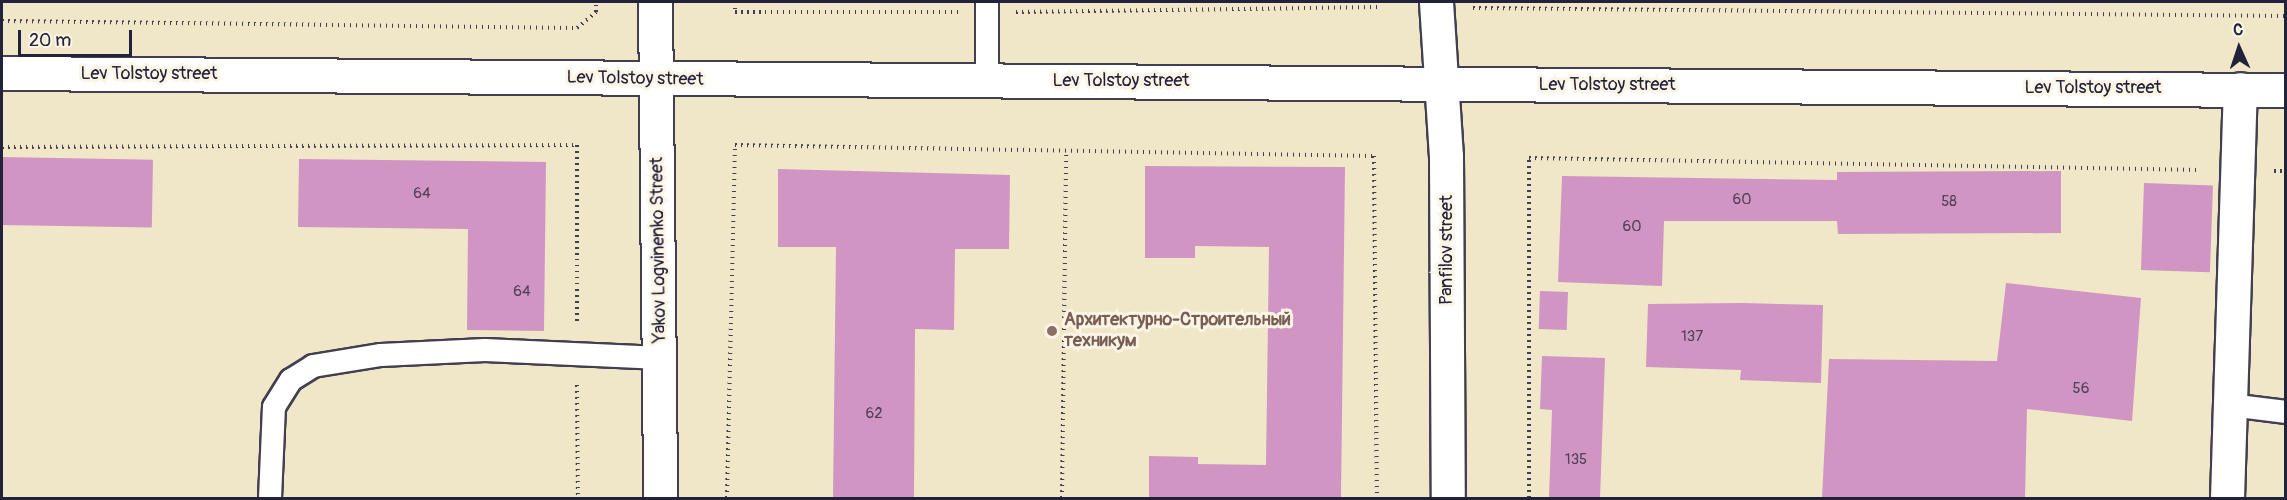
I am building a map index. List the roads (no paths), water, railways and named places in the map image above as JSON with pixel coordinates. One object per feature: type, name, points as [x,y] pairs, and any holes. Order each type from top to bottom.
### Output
[{"type":"main road","name":"Yakov Logvinenko Street","points":[[655,2],[662,358],[660,498]]},
{"type":"main road","name":"Panfilov street","points":[[1436,2],[1444,83],[1448,498]]},
{"type":"main road","name":"Lev Tolstoy street","points":[[2,73],[656,80],[1444,83],[2286,90]]},
{"type":"main road","points":[[2227,498],[2240,89]]},
{"type":"lane","points":[[987,7],[987,81]]},
{"type":"lane","points":[[270,498],[274,407],[291,380],[313,366],[381,355],[485,350],[662,358]]},
{"type":"lane","points":[[2230,405],[2286,412]]},
{"type":"place","name":"Архитектурно-Строительный техникум","points":[[1052,331]]}]
